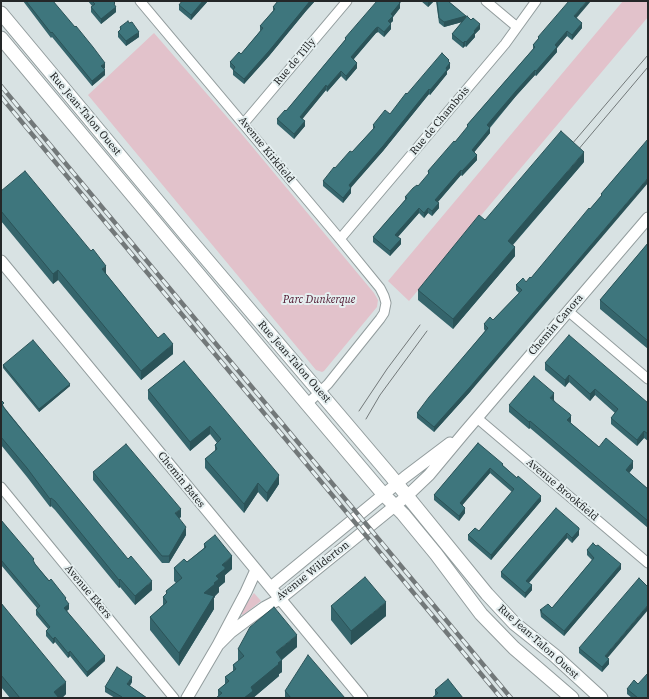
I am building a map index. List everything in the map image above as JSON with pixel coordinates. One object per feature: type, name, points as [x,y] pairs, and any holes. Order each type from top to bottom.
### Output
[{"type":"main road","name":"Rue Jean-Talon Ouest","points":[[1,13],[186,235],[320,392],[501,610],[515,624],[554,655],[601,698]]},
{"type":"main road","name":"Rue Jean-Talon Ouest","points":[[1,38],[307,404],[384,495],[403,514],[488,622],[514,648],[572,698]]},
{"type":"street","name":"Rue de Tilly","points":[[244,123],[347,1]]},
{"type":"street","points":[[486,1],[516,27]]},
{"type":"street","name":"Rue de Chambois","points":[[340,239],[505,44],[536,1]]},
{"type":"street","name":"Avenue Kirkfield","points":[[146,3],[380,288],[386,303],[384,313],[320,392]]},
{"type":"street","name":"Chemin Canora","points":[[407,496],[429,475],[648,218]]},
{"type":"street","name":"Chemin Bates","points":[[1,261],[362,698]]},
{"type":"street","points":[[568,311],[648,379]]},
{"type":"street","points":[[307,404],[320,392]]},
{"type":"street","name":"Avenue Brookfield","points":[[477,418],[648,563]]},
{"type":"street","name":"Chemin Canora","points":[[397,484],[464,433]]},
{"type":"street","name":"Avenue Wilderton","points":[[271,587],[397,484]]},
{"type":"street","name":"Avenue Ekers","points":[[1,487],[174,698]]},
{"type":"street","name":"Avenue Wilderton","points":[[218,646],[231,632],[265,607],[280,599],[407,496]]},
{"type":"street","name":"Avenue Wilderton","points":[[187,698],[218,646],[256,570]]},
{"type":"green space","points":[[623,1],[648,1],[648,17],[409,301],[388,281]]},
{"type":"green space","name":"Parc Dunkerque","points":[[154,33],[240,132],[374,293],[378,300],[377,307],[322,372],[316,370],[88,95]]},
{"type":"green space","points":[[254,593],[261,601],[243,615],[240,613]]},
{"type":"building","points":[[26,1],[53,1],[93,47],[105,63],[101,66],[105,70],[92,81]]},
{"type":"building","points":[[92,1],[113,1],[116,7],[101,19],[91,7],[95,4]]},
{"type":"building","points":[[182,1],[203,1],[191,15],[179,5]]},
{"type":"building","points":[[278,1],[310,1],[244,79],[233,70],[235,67],[230,62],[239,52],[241,54],[263,28],[260,26],[275,9],[273,7]]},
{"type":"building","points":[[377,1],[398,1],[400,3],[391,14],[393,16],[388,21],[391,24],[384,32],[378,27],[376,28],[351,57],[357,63],[346,76],[341,71],[327,87],[326,85],[300,117],[305,121],[294,134],[277,119],[285,110],[286,111]]},
{"type":"building","points":[[437,1],[448,1],[466,16],[444,22],[439,18]]},
{"type":"building","points":[[569,1],[587,1],[574,16],[582,23],[572,35],[567,31],[555,45],[557,47],[487,125],[490,128],[472,150],[477,155],[462,171],[461,170],[435,200],[439,203],[432,211],[428,208],[424,213],[419,208],[395,235],[401,239],[390,251],[373,237],[407,198],[405,197],[413,188],[417,185],[418,186],[429,173],[428,171],[454,141],[455,142],[468,126],[467,125],[535,47],[533,45],[539,38],[538,37]]},
{"type":"building","points":[[467,16],[471,20],[473,18],[480,24],[474,31],[475,32],[466,42],[465,41],[463,43],[452,34]]},
{"type":"building","points":[[128,21],[129,23],[132,22],[139,32],[126,41],[118,32],[121,29],[120,27]]},
{"type":"building","points":[[442,53],[450,63],[446,68],[447,70],[430,90],[429,89],[349,185],[351,188],[343,198],[323,181],[334,167],[335,168],[350,151],[352,152],[375,127],[373,125],[385,110],[390,114],[406,93],[407,94]]},
{"type":"building","points":[[561,131],[584,152],[508,241],[515,247],[453,319],[418,290],[479,215],[485,220]]},
{"type":"building","points":[[648,139],[648,178],[470,387],[434,427],[417,413],[488,328],[484,324],[490,317],[493,320],[522,290],[516,285],[523,278],[526,282],[530,277],[531,278]]},
{"type":"building","points":[[25,171],[91,251],[93,249],[106,266],[102,269],[158,338],[164,333],[173,344],[141,371],[58,270],[53,274],[1,211],[1,191]]},
{"type":"building","points":[[648,243],[648,341],[600,300]]},
{"type":"building","points":[[569,335],[648,403],[648,434],[644,431],[637,440],[611,418],[618,409],[595,389],[590,394],[569,375],[565,380],[545,363]]},
{"type":"building","points":[[33,340],[70,384],[39,409],[3,365]]},
{"type":"building","points":[[184,361],[279,475],[267,493],[258,483],[244,504],[205,459],[217,449],[215,445],[221,439],[210,426],[190,442],[148,390]]},
{"type":"building","points":[[534,376],[554,393],[550,398],[570,414],[571,416],[567,420],[599,447],[606,438],[633,461],[626,470],[648,489],[648,521],[509,405]]},
{"type":"building","points":[[1,400],[4,403],[2,405],[8,413],[128,559],[131,556],[152,581],[135,596],[120,579],[119,580],[55,501],[51,498],[50,499],[1,437]]},
{"type":"building","points":[[478,443],[517,478],[518,476],[541,496],[491,555],[468,535],[475,528],[479,531],[514,489],[490,468],[460,503],[465,508],[459,516],[434,495]]},
{"type":"building","points":[[126,444],[181,509],[175,513],[186,527],[169,556],[162,556],[93,472]]},
{"type":"building","points":[[556,508],[579,528],[579,530],[572,538],[567,533],[526,581],[532,585],[525,593],[501,572]]},
{"type":"building","points":[[1,520],[34,559],[35,564],[49,581],[51,579],[66,598],[65,599],[69,604],[64,608],[105,656],[87,672],[70,651],[68,653],[55,637],[53,639],[46,631],[50,627],[36,610],[40,606],[1,560]]},
{"type":"building","points":[[215,535],[232,556],[222,565],[225,569],[216,576],[219,579],[204,593],[214,596],[179,653],[150,617],[167,602],[163,597],[167,593],[166,591],[182,578],[174,568],[184,559],[187,562],[206,547],[204,544]]},
{"type":"building","points":[[593,543],[596,546],[598,545],[621,564],[564,631],[540,610],[548,604],[552,608],[594,558],[587,550]]},
{"type":"building","points":[[365,577],[386,602],[351,631],[331,606]]},
{"type":"building","points":[[639,578],[648,587],[648,605],[605,656],[609,659],[602,667],[579,648]]},
{"type":"building","points":[[1,603],[66,682],[54,692],[59,698],[20,698],[1,675]]},
{"type":"building","points":[[274,607],[297,635],[276,652],[282,660],[251,687],[253,691],[244,698],[216,698],[222,693],[218,690],[229,681],[225,677],[236,669],[233,665],[244,656],[238,649],[250,627]]},
{"type":"building","points":[[308,655],[345,698],[291,698],[285,691]]},
{"type":"building","points":[[117,667],[132,677],[127,684],[147,698],[122,698],[105,687]]},
{"type":"building","points":[[648,673],[648,698],[638,698],[627,689],[634,680],[638,684]]},
{"type":"building","points":[[448,679],[463,698],[432,698],[438,693],[435,690]]},
{"type":"tram line","points":[[566,151],[648,55]]},
{"type":"tram line","points":[[572,157],[648,67]]},
{"type":"tram line","points":[[359,411],[387,369],[420,325]]},
{"type":"tram line","points":[[366,419],[380,395],[427,331]]},
{"type":"railway","points":[[1,86],[511,698]]},
{"type":"railway","points":[[1,97],[501,698]]}]
